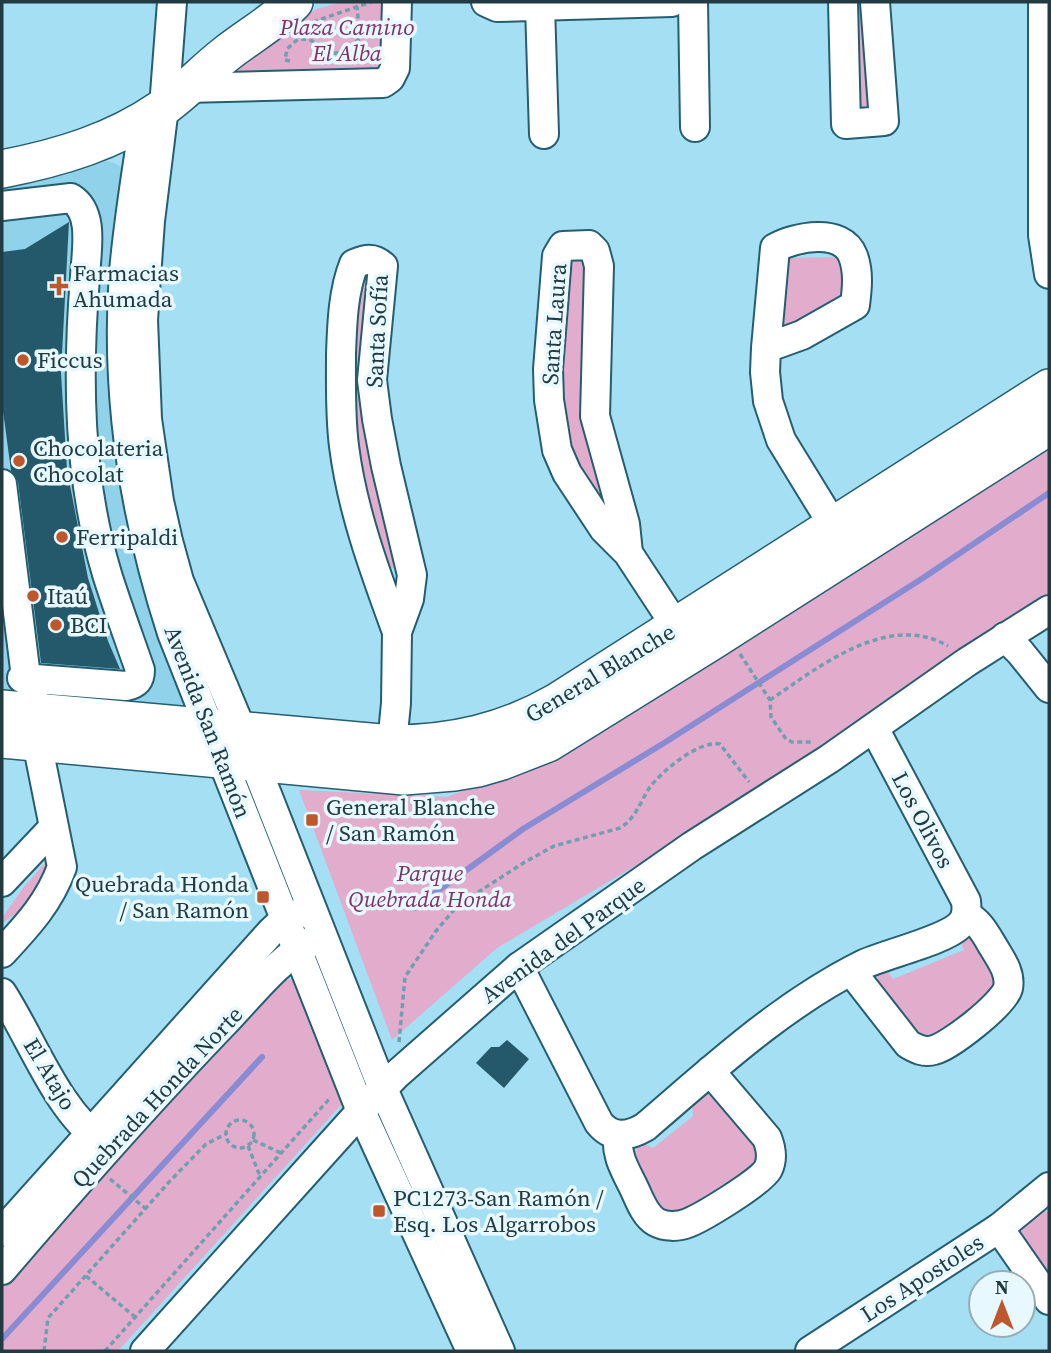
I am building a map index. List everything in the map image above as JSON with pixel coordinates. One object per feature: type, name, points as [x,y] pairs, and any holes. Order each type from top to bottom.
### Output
[{"type":"main road","points":[[2,169],[78,151],[164,89],[229,24],[281,2]]},
{"type":"main road","points":[[2,144],[59,137],[85,130],[109,119],[223,56],[294,2]]},
{"type":"main road","name":"General Blanche","points":[[21,705],[404,776],[454,772],[502,761],[548,743],[685,639],[842,539],[1049,388]]},
{"type":"main road","name":"General Blanche","points":[[842,539],[1049,426]]},
{"type":"main road","name":"General Blanche","points":[[232,746],[447,742],[474,737],[520,722],[685,639]]},
{"type":"street","name":"Avenida San Ramón","points":[[172,2],[143,320],[150,446],[159,501],[179,581],[285,919],[310,942],[389,1082],[499,1351]]},
{"type":"street","points":[[164,89],[383,83],[390,78],[395,68],[397,2]]},
{"type":"street","points":[[486,2],[497,7],[672,2]]},
{"type":"street","points":[[693,2],[695,127]]},
{"type":"street","points":[[843,2],[846,124],[884,121],[874,2]]},
{"type":"street","points":[[1043,2],[1043,235],[1049,274]]},
{"type":"street","points":[[540,6],[544,134]]},
{"type":"street","name":"Avenida San Ramón","points":[[164,89],[129,225],[122,323],[126,421],[139,511],[156,583],[172,633],[232,746],[312,908],[310,942],[361,1111],[471,1351]]},
{"type":"street","points":[[2,206],[71,198],[86,215],[87,246],[80,335],[80,405],[90,498],[106,573],[140,670],[138,681],[134,685],[21,705]]},
{"type":"street","points":[[2,217],[48,213]]},
{"type":"street","points":[[87,246],[129,225]]},
{"type":"street","name":"Santa Laura","points":[[628,553],[625,524],[595,416],[599,266],[595,251],[589,245],[563,246],[557,256],[548,369],[557,450],[567,473],[604,529],[628,553],[685,639]]},
{"type":"street","name":"Santa Sofía","points":[[392,744],[396,703],[397,632],[409,599],[411,575],[377,419],[372,380],[383,266],[377,260],[366,259],[354,264],[349,276],[342,333],[344,446],[356,507],[372,564],[397,632]]},
{"type":"street","points":[[766,348],[768,401],[781,440],[842,539]]},
{"type":"street","name":"Santa Sofía","points":[[343,423],[377,419]]},
{"type":"street","points":[[2,484],[21,705],[62,867],[55,887],[41,910],[2,953]]},
{"type":"street","name":"Avenida del Parque","points":[[145,1351],[389,1082],[519,967],[692,846],[829,759],[967,662],[1049,610]]},
{"type":"street","points":[[129,636],[172,633]]},
{"type":"street","points":[[1005,637],[1049,688]]},
{"type":"street","points":[[21,705],[89,674]]},
{"type":"street","name":"Los Olivos","points":[[851,971],[908,1044],[928,1051],[950,1044],[1003,998],[1008,987],[1005,967],[982,928],[966,915],[967,905],[963,896],[874,728]]},
{"type":"street","points":[[2,882],[53,828]]},
{"type":"street","name":"Quebrada Honda Norte","points":[[2,1270],[99,1140],[285,919],[312,908]]},
{"type":"street","points":[[519,967],[599,1123],[607,1131],[618,1135],[632,1134],[645,1127],[775,1019],[851,971],[950,932],[962,924],[966,915]]},
{"type":"street","name":"Quebrada Honda Norte","points":[[2,1232],[310,942]]},
{"type":"street","name":"El Atajo","points":[[2,993],[67,1107],[99,1140]]},
{"type":"street","points":[[618,1135],[620,1161],[647,1214],[658,1223],[671,1226],[687,1223],[759,1181],[771,1163],[767,1138],[710,1071]]},
{"type":"street","name":"Los Apostoles","points":[[810,1351],[999,1228],[1049,1187]]},
{"type":"street","name":"Los Apostoles","points":[[999,1228],[1049,1300]]},
{"type":"path","points":[[316,65],[329,54],[344,52],[360,38],[358,7]]},
{"type":"path","points":[[295,63],[285,60],[286,49],[298,39],[319,43],[329,54]]},
{"type":"path","points":[[770,701],[815,670],[881,638],[904,634],[925,636],[953,649],[967,662]]},
{"type":"path","points":[[752,672],[770,701],[771,717],[786,739],[792,742],[818,743],[829,759]]},
{"type":"path","points":[[389,1082],[405,977],[436,931],[458,905],[554,846],[620,828],[629,822],[662,773],[702,745],[712,743],[724,747],[763,801]]},
{"type":"path","points":[[105,1351],[332,1095]]},
{"type":"path","points":[[234,1121],[248,1122],[254,1130],[253,1140],[248,1145],[237,1148],[233,1146],[228,1142],[226,1134],[229,1125],[234,1121]]},
{"type":"path","points":[[44,1351],[48,1318],[206,1144],[226,1134]]},
{"type":"path","points":[[253,1140],[281,1153]]},
{"type":"path","points":[[248,1145],[260,1176]]},
{"type":"path","points":[[120,1187],[146,1209]]},
{"type":"path","points":[[86,1276],[135,1317]]},
{"type":"shaded area","points":[[105,161],[122,168],[109,255],[106,342],[107,386],[117,476],[137,564],[184,701],[184,708],[2,703],[2,186],[60,176]]},
{"type":"green space","name":"Plaza Camino El Alba","points":[[341,2],[387,2],[388,62],[369,78],[220,83],[255,43],[317,9]]},
{"type":"green space","points":[[851,2],[872,2],[875,111],[854,112]]},
{"type":"green space","points":[[569,255],[591,258],[613,496],[599,503],[570,452],[561,382]]},
{"type":"green space","points":[[831,257],[847,261],[855,296],[776,334],[785,258]]},
{"type":"green space","points":[[352,283],[375,286],[399,566],[384,570],[375,558],[346,387]]},
{"type":"green space","name":"Parque Quebrada Honda","points":[[1049,443],[1049,598],[999,628],[672,844],[497,948],[392,1040],[299,790],[447,797],[555,756]]},
{"type":"green space","points":[[53,854],[37,899],[2,923],[2,918],[23,888]]},
{"type":"green space","points":[[967,938],[979,945],[983,951],[997,986],[948,1032],[920,1040],[877,983],[878,974],[886,968],[893,979],[964,950],[959,939]]},
{"type":"green space","points":[[298,977],[351,1094],[118,1351],[2,1351],[2,1286],[270,985]]},
{"type":"green space","points":[[712,1089],[758,1148],[757,1168],[687,1212],[666,1214],[658,1207],[633,1155],[641,1142],[653,1148],[693,1116],[692,1103]]},
{"type":"green space","points":[[1039,1209],[1049,1212],[1049,1283],[1023,1244],[1020,1229]]},
{"type":"building","points":[[69,222],[61,373],[67,470],[88,578],[120,669],[41,663],[18,482],[11,471],[2,403],[2,252],[25,249]]},
{"type":"building","points":[[507,1040],[529,1059],[504,1088],[476,1063],[491,1047],[499,1047]]},
{"type":"waterway","points":[[414,908],[523,829],[923,578],[1049,493]]},
{"type":"waterway","points":[[2,1339],[262,1057]]},
{"type":"place","name":"Farmacias Ahumada","points":[[59,286]]},
{"type":"place","name":"Ficcus","points":[[23,360]]},
{"type":"place","name":"Chocolateria Chocolat","points":[[19,461]]},
{"type":"place","name":"Ferripaldi","points":[[62,537]]},
{"type":"place","name":"Itaú","points":[[33,596]]},
{"type":"place","name":"BCI","points":[[56,625]]},
{"type":"place","name":"General Blanche / San Ramón","points":[[312,820]]},
{"type":"place","name":"Quebrada Honda / San Ramón","points":[[263,897]]},
{"type":"place","name":"PC1273-San Ramón / Esq. Los Algarrobos","points":[[379,1211]]}]
